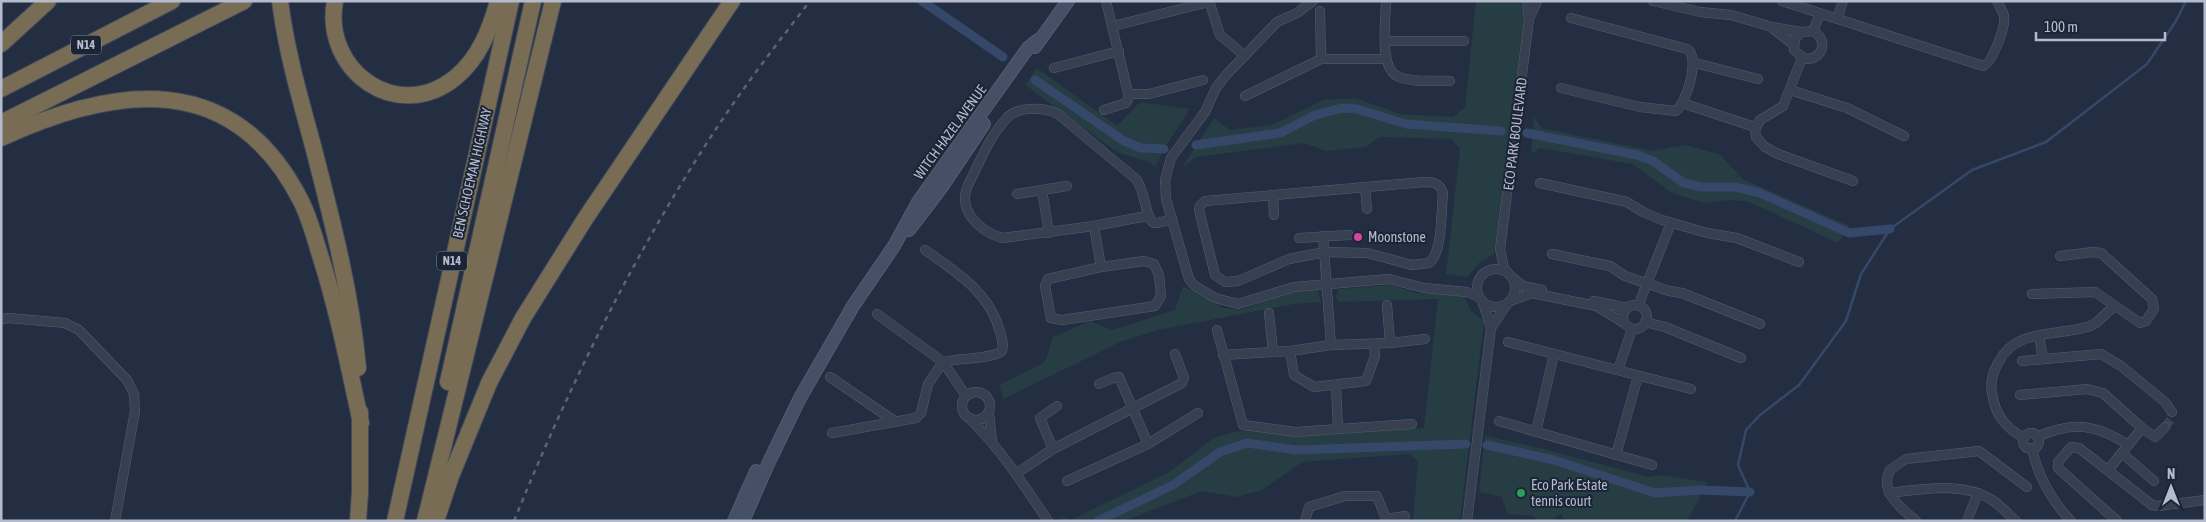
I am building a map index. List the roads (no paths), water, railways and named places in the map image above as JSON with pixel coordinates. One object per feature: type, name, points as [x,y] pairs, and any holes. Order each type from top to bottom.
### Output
[{"type":"highway","points":[[1,44],[48,1]]},
{"type":"highway","name":"N14","points":[[1,89],[172,1]]},
{"type":"highway","name":"N14","points":[[1,123],[244,1]]},
{"type":"highway","points":[[280,1],[297,87],[331,216],[355,338],[361,423],[358,521]]},
{"type":"highway","points":[[335,1],[334,35],[341,56],[348,66],[372,86],[384,91],[406,94],[427,92],[443,86],[464,69],[481,46],[498,1]]},
{"type":"highway","name":"BEN SCHOEMAN HIGHWAY","points":[[395,521],[511,1]]},
{"type":"highway","name":"BEN SCHOEMAN HIGHWAY","points":[[418,521],[533,1]]},
{"type":"highway","points":[[425,521],[553,1]]},
{"type":"highway","points":[[436,521],[451,476],[489,383],[523,318],[585,219],[732,1]]},
{"type":"highway","points":[[1,138],[89,105],[134,98],[156,98],[200,108],[224,118],[247,133],[279,167],[301,202],[309,220],[331,290],[361,423]]},
{"type":"street","name":"WITCH HAZEL AVENUE","points":[[743,521],[800,398],[852,306],[894,246],[901,240],[941,188],[1038,40],[1068,1]]},
{"type":"street","points":[[1104,110],[1126,103],[1129,94],[1106,1]]},
{"type":"street","points":[[1113,26],[1209,1],[1220,35],[1244,56]]},
{"type":"street","points":[[1313,1],[1303,10],[1277,22],[1219,83],[1205,112],[1171,158],[1165,188],[1189,279],[1200,289],[1224,302],[1244,304],[1286,288],[1389,279],[1424,288],[1467,292],[1495,307],[1532,293],[1596,306],[1628,326],[1640,328],[1645,322],[1646,314],[1638,306]]},
{"type":"street","points":[[1386,1],[1384,59],[1393,72],[1402,78],[1450,80]]},
{"type":"street","name":"ECO PARK BOULEVARD","points":[[1488,270],[1500,249],[1529,19],[1526,1]]},
{"type":"street","name":"ECO PARK BOULEVARD","points":[[1529,19],[1537,1]]},
{"type":"street","points":[[1653,1],[1664,2],[1700,12],[1731,15],[1772,28],[1801,32],[1812,31],[1822,39],[1822,49],[1815,58],[1802,58],[1797,55],[1794,45],[1772,28]]},
{"type":"street","points":[[1782,1],[1985,66],[1995,50],[2004,21],[1997,1]]},
{"type":"street","points":[[1837,19],[1843,1]]},
{"type":"street","points":[[1320,11],[1321,59]]},
{"type":"street","points":[[1812,31],[1820,14]]},
{"type":"street","points":[[1561,88],[1653,109],[1676,111],[1682,103],[1695,63],[1693,54],[1687,50],[1571,18]]},
{"type":"street","points":[[1794,45],[1801,32]]},
{"type":"street","points":[[1386,41],[1464,42]]},
{"type":"street","points":[[1054,68],[1119,51]]},
{"type":"street","points":[[1802,58],[1781,109],[1764,117],[1756,127],[1756,137],[1765,148],[1853,181]]},
{"type":"street","points":[[1245,96],[1321,59],[1384,59]]},
{"type":"street","points":[[1695,63],[1758,79]]},
{"type":"street","points":[[1129,94],[1149,94],[1203,80]]},
{"type":"street","points":[[1790,90],[1847,108],[1904,136]]},
{"type":"street","points":[[1682,103],[1756,127]]},
{"type":"street","points":[[1147,216],[1048,233],[1008,238],[997,237],[971,218],[964,196],[968,185],[1006,119],[1018,112],[1043,108],[1058,114],[1136,179],[1144,193],[1147,216],[1156,223],[1172,219]]},
{"type":"street","points":[[1431,182],[1441,187],[1443,192],[1438,244],[1433,261],[1424,265],[1412,265],[1367,253],[1325,252],[1289,259],[1238,281],[1225,282],[1217,278],[1208,256],[1200,218],[1200,206],[1212,200],[1273,194],[1431,182]]},
{"type":"street","points":[[1540,183],[1627,202],[1643,212],[1671,223],[1737,238],[1799,262]]},
{"type":"street","points":[[1017,194],[1067,186]]},
{"type":"street","points":[[1365,187],[1367,208]]},
{"type":"street","points":[[1042,190],[1048,233]]},
{"type":"street","points":[[1273,194],[1274,215]]},
{"type":"street","points":[[1638,306],[1671,223]]},
{"type":"street","points":[[1094,226],[1101,267]]},
{"type":"street","points":[[1299,238],[1349,234]]},
{"type":"street","points":[[1323,236],[1331,345]]},
{"type":"street","name":"ECO PARK BOULEVARD","points":[[1500,249],[1504,268],[1510,275]]},
{"type":"street","points":[[832,433],[919,416],[928,384],[944,362],[1000,354],[1002,351],[1003,342],[995,315],[984,298],[966,279],[925,250]]},
{"type":"street","points":[[2032,294],[2095,292],[2140,324],[2146,321],[2154,306],[2152,300],[2101,253],[2093,252],[2060,256]]},
{"type":"street","points":[[1552,254],[1610,266],[1622,274],[1669,292],[1682,293],[1760,324]]},
{"type":"street","points":[[1144,261],[1151,262],[1159,275],[1160,301],[1149,308],[1062,320],[1051,318],[1045,286],[1048,279],[1101,267],[1144,261]]},
{"type":"street","points":[[1450,289],[1471,285],[1488,270],[1495,269],[1510,275],[1523,286],[1627,308],[1638,306]]},
{"type":"street","points":[[1491,328],[1509,303],[1515,290],[1510,275]]},
{"type":"street","points":[[1467,521],[1491,328],[1489,315],[1477,292],[1478,280]]},
{"type":"street","points":[[1387,305],[1390,343]]},
{"type":"street","name":"WITCH HAZEL AVENUE","points":[[734,521],[756,470],[807,368],[843,315],[852,306]]},
{"type":"street","points":[[2024,438],[2009,428],[1999,418],[1991,390],[1992,378],[2001,357],[2008,349],[2028,337],[2090,326],[2096,323],[2114,306]]},
{"type":"street","points":[[1618,370],[1628,326],[1623,315],[1627,308]]},
{"type":"street","points":[[1269,313],[1273,352]]},
{"type":"street","points":[[877,314],[944,362],[966,396]]},
{"type":"street","points":[[1,319],[10,318],[72,326],[105,355],[128,380],[134,394],[135,411],[114,521]]},
{"type":"street","points":[[1645,322],[1665,327],[1741,358]]},
{"type":"street","points":[[1217,330],[1243,425],[1296,432],[1412,424]]},
{"type":"street","points":[[2039,335],[2043,359]]},
{"type":"street","points":[[1223,355],[1425,339]]},
{"type":"street","points":[[1508,342],[1690,389]]},
{"type":"street","points":[[1290,351],[1294,375],[1314,387],[1336,386],[1366,380],[1375,356],[1374,344]]},
{"type":"street","points":[[2022,361],[2098,353],[2105,355],[2165,402],[2172,412]]},
{"type":"street","points":[[1016,473],[1053,449],[1133,410],[1184,382],[1175,354]]},
{"type":"street","points":[[1536,432],[1554,354]]},
{"type":"street","points":[[1616,455],[1638,376]]},
{"type":"street","points":[[830,377],[896,422]]},
{"type":"street","points":[[1099,384],[1119,377],[1148,444]]},
{"type":"street","points":[[1336,386],[1338,429]]},
{"type":"street","points":[[2020,395],[2087,389],[2103,393],[2142,428],[2155,437],[2165,427]]},
{"type":"street","points":[[992,441],[990,404],[984,395],[974,392],[966,396],[962,404],[962,412],[992,441],[1048,521]]},
{"type":"street","points":[[1053,449],[1040,418],[1057,406]]},
{"type":"street","points":[[971,420],[979,421],[989,413]]},
{"type":"street","points":[[1067,481],[1148,444],[1198,413]]},
{"type":"street","points":[[1499,421],[1652,465]]},
{"type":"street","points":[[2037,437],[2055,430],[2086,426],[2107,432],[2128,446]]},
{"type":"street","points":[[2108,470],[2142,428]]},
{"type":"street","points":[[2024,438],[2030,433],[2037,437]]},
{"type":"street","points":[[2032,448],[2038,442],[2037,437]]},
{"type":"street","points":[[2024,438],[2024,444],[2032,448]]},
{"type":"street","points":[[2117,521],[2060,470],[2058,464],[2069,449],[2076,447],[2152,505],[2205,500]]},
{"type":"street","points":[[2032,448],[2035,462],[2050,495],[2071,521]]},
{"type":"street","points":[[1916,521],[1889,493],[1887,476],[1898,462],[1906,459],[1970,451],[1982,452],[2027,486]]},
{"type":"street","points":[[2122,453],[2154,481]]},
{"type":"street","points":[[1889,493],[1952,488],[1978,492],[1993,501],[2016,521]]},
{"type":"street","points":[[1967,521],[1978,492]]},
{"type":"street","points":[[1303,520],[1311,506],[1345,496],[1377,496],[1386,519],[1405,516]]},
{"type":"waterway","points":[[922,1],[1003,57]]},
{"type":"waterway","points":[[1735,521],[1750,492],[1738,465],[1746,430],[1760,415],[1799,385],[1846,321],[1861,274],[1890,229],[1972,170],[2046,142],[2147,64],[2176,21],[2186,1]]},
{"type":"waterway","points":[[1035,80],[1124,141],[1141,148],[1164,149]]},
{"type":"waterway","points":[[1196,145],[1280,133],[1315,115],[1342,108],[1357,109],[1406,124],[1501,131]]},
{"type":"waterway","points":[[1527,133],[1637,155],[1653,161],[1684,183],[1701,187],[1735,187],[1760,193],[1849,233],[1890,229]]},
{"type":"waterway","points":[[1098,521],[1173,485],[1220,452],[1247,443],[1296,450],[1466,444]]},
{"type":"waterway","points":[[1487,445],[1554,460],[1655,493],[1700,490],[1750,492]]},
{"type":"tunnel","points":[[2165,427],[2172,418],[2172,412]]},
{"type":"railway","points":[[514,521],[580,372],[655,228],[723,118],[810,1]]},
{"type":"place","name":"Moonstone","points":[[1358,237]]},
{"type":"place","name":"Eco Park Estate tennis court","points":[[1521,493]]}]
